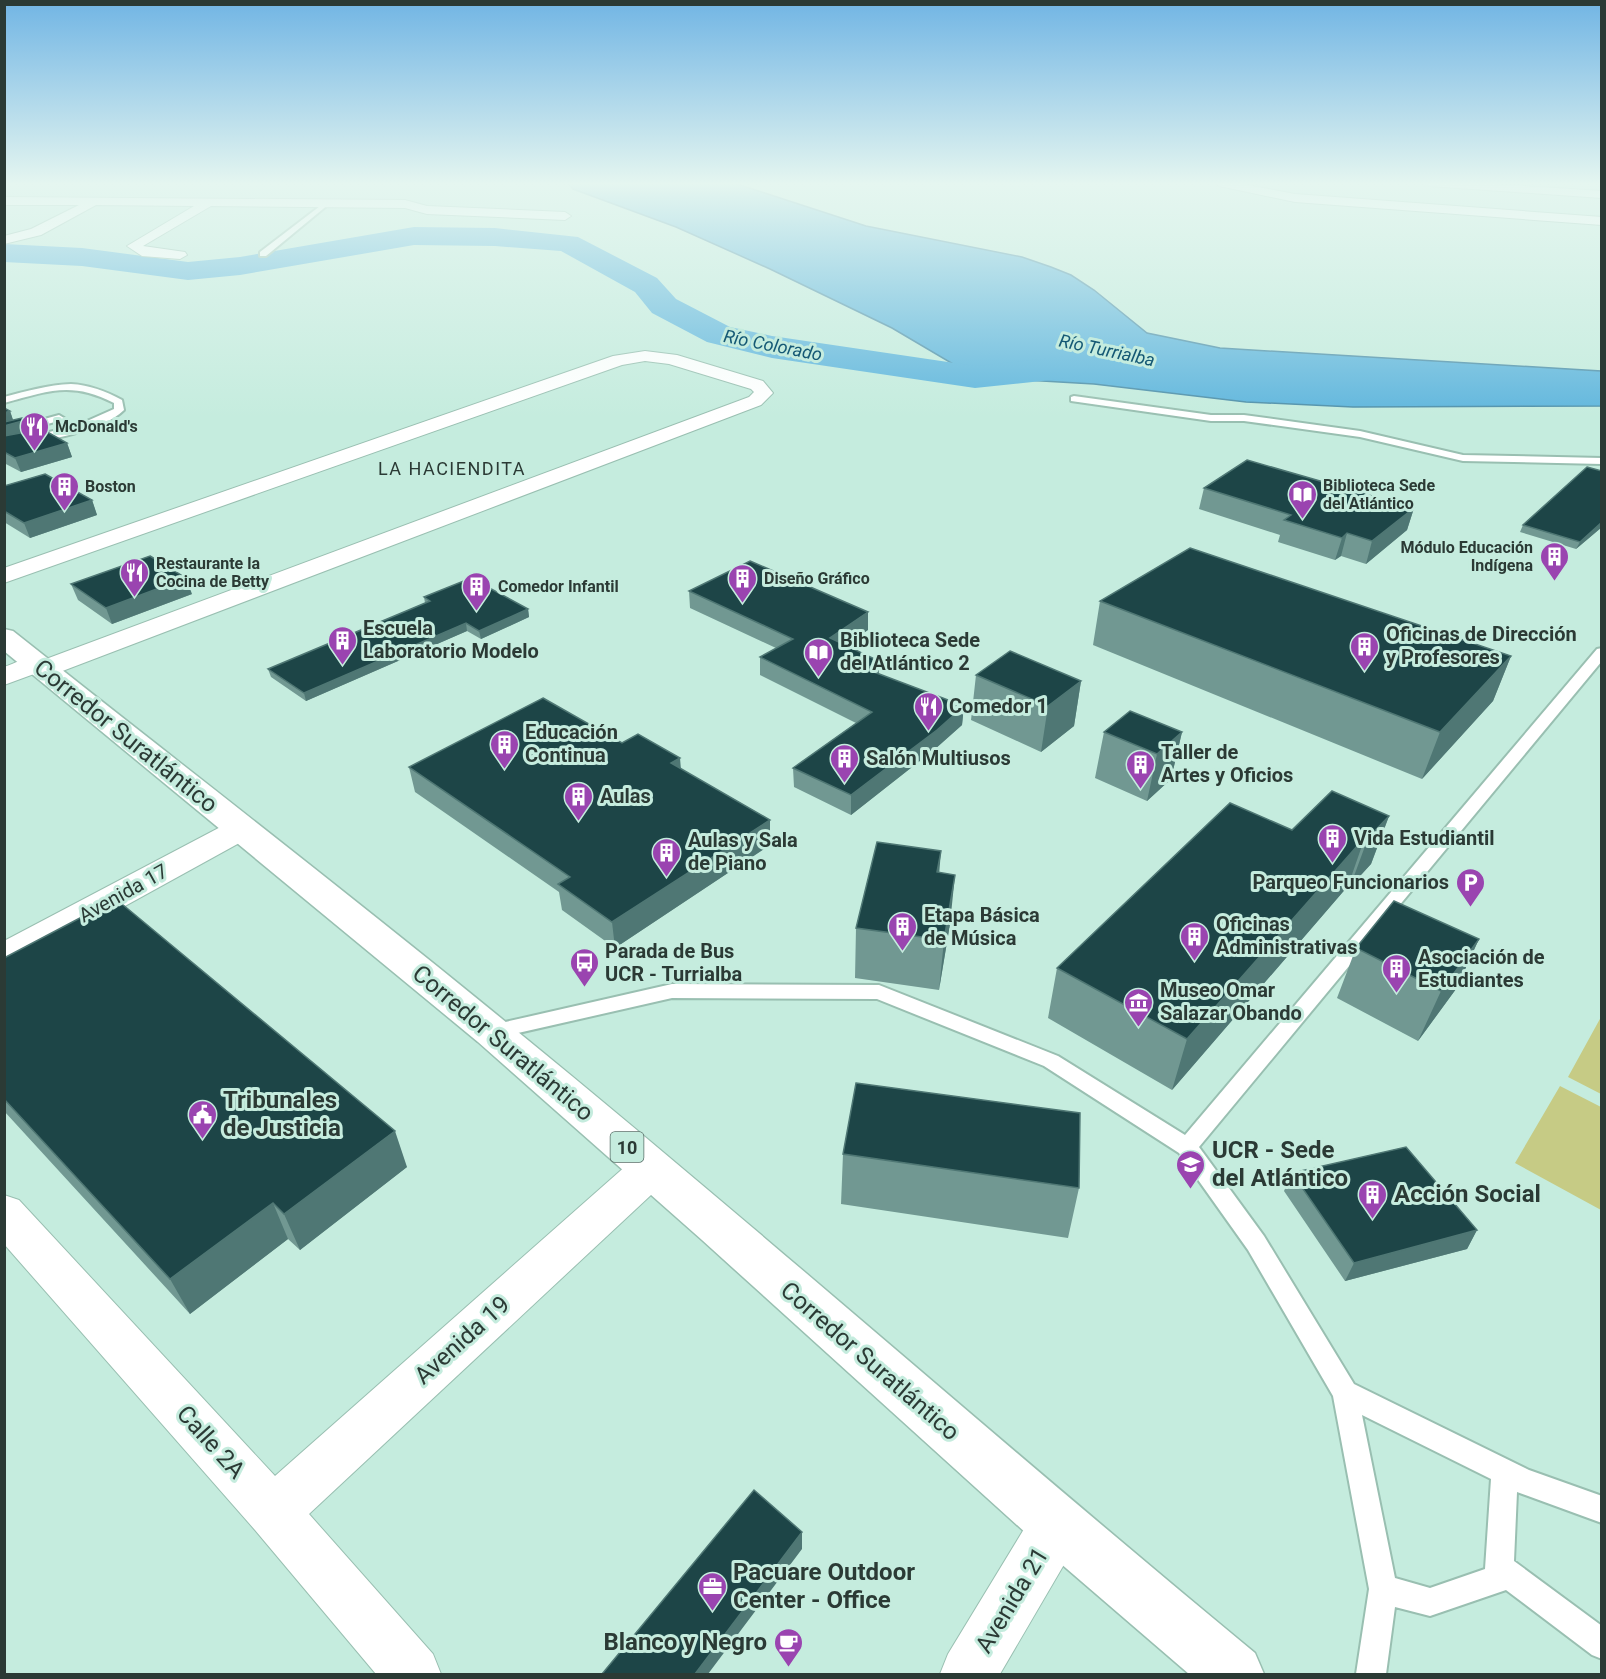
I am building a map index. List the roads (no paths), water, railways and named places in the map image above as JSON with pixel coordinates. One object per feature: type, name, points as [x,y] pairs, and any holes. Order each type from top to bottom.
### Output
[{"type":"main road","name":"Corredor Suratlántico","points":[[4,637],[28,670],[241,829],[492,1032],[1057,1525],[1234,1674]]},
{"type":"street","points":[[4,576],[619,360],[645,356],[671,359],[757,385],[764,393],[755,401],[28,670]]},
{"type":"street","name":"Avenida 17","points":[[4,957],[241,829]]},
{"type":"street","name":"Avenida 19","points":[[273,1512],[651,1169]]},
{"type":"street","name":"Calle 2A","points":[[4,1213],[273,1512],[413,1674]]},
{"type":"street","name":"Avenida 21","points":[[968,1674],[1057,1525]]},
{"type":"lane","points":[[4,400],[49,389],[80,387],[119,402],[119,410],[114,414],[92,423],[4,446]]},
{"type":"lane","points":[[1074,399],[1211,418],[1244,418],[1360,434],[1463,458],[1602,461]]},
{"type":"lane","points":[[4,434],[59,418]]},
{"type":"lane","points":[[1187,1147],[1602,652]]},
{"type":"lane","points":[[492,1032],[672,991],[879,992],[1052,1061],[1187,1147],[1256,1243],[1345,1393],[1383,1588],[1371,1674]]},
{"type":"lane","points":[[1345,1393],[1523,1481],[1602,1510]]},
{"type":"lane","points":[[1383,1588],[1430,1602],[1499,1579],[1505,1472]]},
{"type":"lane","points":[[1499,1567],[1602,1645]]},
{"type":"water","name":"Río Turrialba","points":[[753,261],[1035,261],[1071,275],[1094,290],[1147,333],[1220,348],[1601,371],[1601,406],[1353,407],[1246,402],[1094,384],[975,377],[892,328]]},
{"type":"waterway","name":"Río Colorado","points":[[115,261],[188,271],[267,261]]},
{"type":"waterway","name":"Río Colorado","points":[[602,261],[646,285],[664,306],[719,335],[772,347],[975,377],[1070,367]]},
{"type":"place","name":"McDonald's","points":[[34,452]]},
{"type":"place","name":"Boston","points":[[64,512]]},
{"type":"place","name":"Biblioteca Sede del Atlántico","points":[[1302,520]]},
{"type":"place","name":"Módulo Educación Indígena","points":[[1554,582]]},
{"type":"place","name":"Restaurante la Cocina de Betty","points":[[135,598]]},
{"type":"place","name":"Diseño Gráfico","points":[[743,604]]},
{"type":"place","name":"Comedor Infantil","points":[[477,612]]},
{"type":"place","name":"Escuela Laboratorio Modelo","points":[[342,666]]},
{"type":"place","name":"Oficinas de Dirección y Profesores","points":[[1365,672]]},
{"type":"place","name":"Biblioteca Sede del Atlántico 2","points":[[819,678]]},
{"type":"place","name":"Comedor 1","points":[[928,732]]},
{"type":"place","name":"Educación Continua","points":[[504,770]]},
{"type":"place","name":"Salón Multiusos","points":[[845,784]]},
{"type":"place","name":"Taller de Artes y Oficios","points":[[1140,790]]},
{"type":"place","name":"Aulas","points":[[579,822]]},
{"type":"place","name":"Vida Estudiantil","points":[[1333,864]]},
{"type":"place","name":"Aulas y Sala de Piano","points":[[667,878]]},
{"type":"place","name":"Parqueo Funcionarios","points":[[1470,908]]},
{"type":"place","name":"Etapa Básica de Música","points":[[903,952]]},
{"type":"place","name":"Oficinas Administrativas","points":[[1195,962]]},
{"type":"place","name":"Parada de Bus UCR - Turrialba","points":[[584,988]]},
{"type":"place","name":"Asociación de Estudiantes","points":[[1397,994]]},
{"type":"place","name":"Museo Omar Salazar Obando","points":[[1139,1028]]},
{"type":"place","name":"Tribunales de Justicia","points":[[202,1140]]},
{"type":"place","name":"UCR - Sede del Atlántico","points":[[1191,1190]]},
{"type":"place","name":"Acción Social","points":[[1373,1220]]},
{"type":"place","name":"Pacuare Outdoor Center - Office","points":[[712,1612]]},
{"type":"place","name":"Blanco y Negro","points":[[788,1668]]},
{"type":"district","name":"LA HACIENDITA","points":[[452,468]]}]
